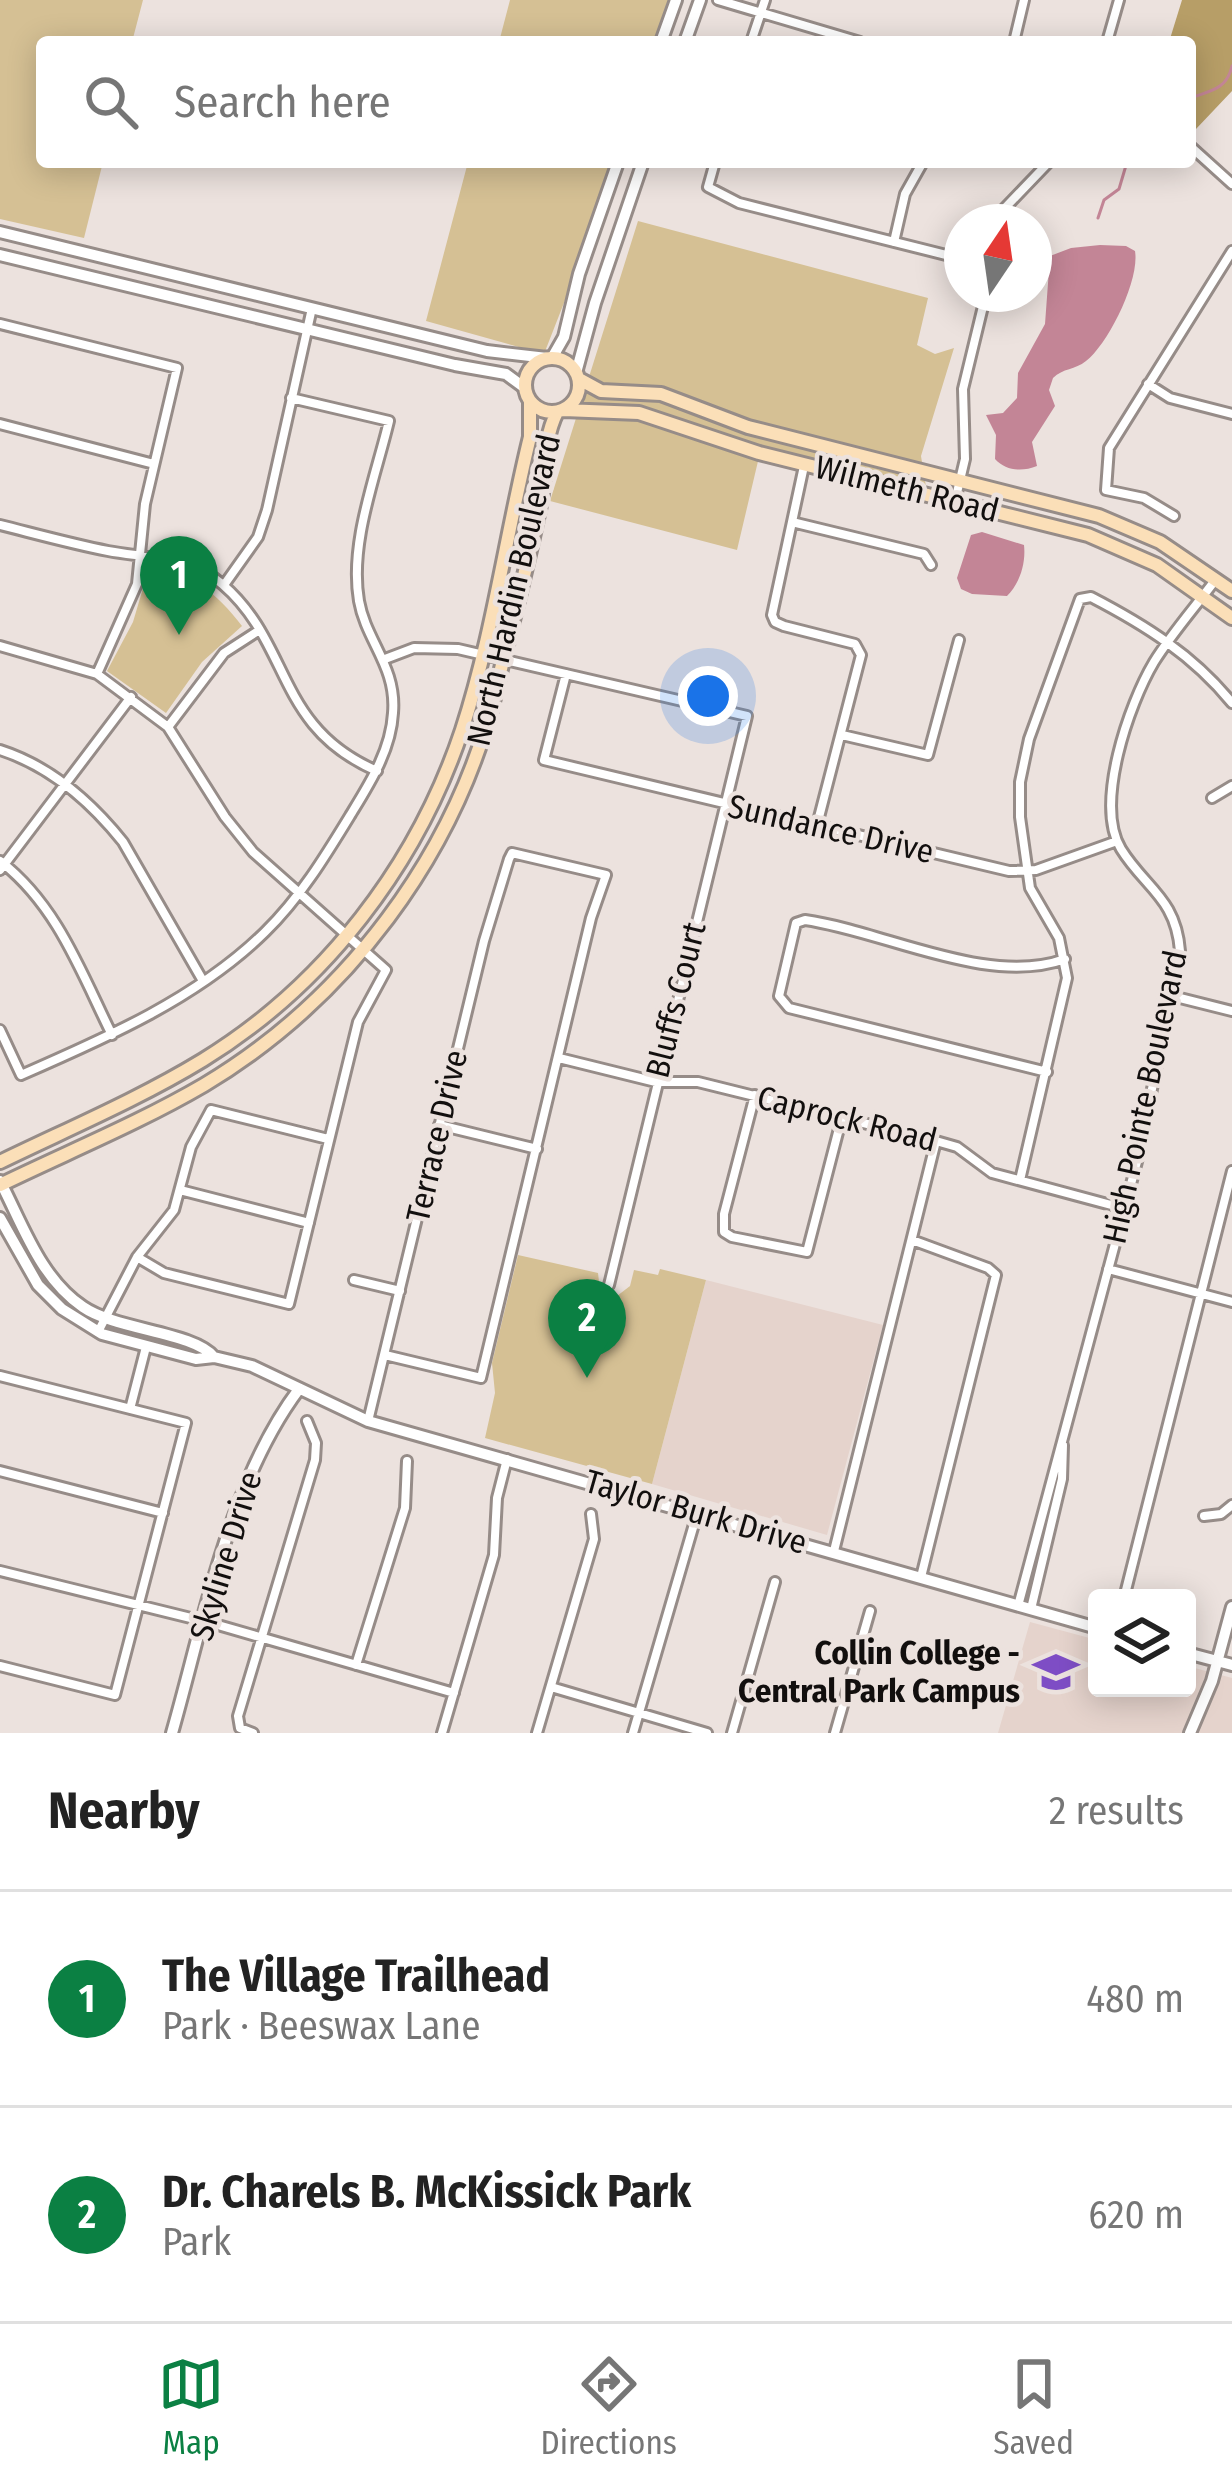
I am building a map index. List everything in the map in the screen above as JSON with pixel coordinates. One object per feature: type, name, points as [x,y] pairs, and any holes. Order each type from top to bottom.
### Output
[{"type":"main road","points":[[550,358],[566,362],[578,376],[577,396],[561,411],[544,411],[528,394],[530,369],[550,358]]},
{"type":"main road","name":"Wilmeth Road","points":[[578,376],[601,392],[662,394],[748,427],[1112,520],[1160,542],[1232,591]]},
{"type":"main road","name":"North Hardin Boulevard","points":[[0,1162],[206,1058],[284,999],[348,934],[394,872],[429,810],[462,730],[530,437],[528,394]]},
{"type":"main road","name":"Wilmeth Road","points":[[561,411],[639,413],[733,446],[1105,541],[1157,565],[1232,618]]},
{"type":"main road","name":"North Hardin Boulevard","points":[[0,1183],[208,1082],[290,1023],[363,949],[413,881],[450,816],[481,742],[534,530],[548,434],[561,411]]},
{"type":"main road","points":[[510,524],[534,530]]},
{"type":"street","points":[[663,36],[676,0]]},
{"type":"street","points":[[688,36],[700,0]]},
{"type":"street","points":[[718,0],[837,36]]},
{"type":"street","points":[[753,36],[765,0]]},
{"type":"street","points":[[1015,36],[1024,0]]},
{"type":"street","points":[[1109,36],[1119,0]]},
{"type":"street","points":[[1196,151],[1232,184]]},
{"type":"street","points":[[0,232],[487,351],[550,358],[564,338],[579,274],[616,168]]},
{"type":"street","points":[[578,376],[595,303],[642,168]]},
{"type":"street","points":[[713,168],[708,188],[740,203],[944,254]]},
{"type":"street","points":[[894,242],[905,194],[920,168]]},
{"type":"street","points":[[1010,204],[1043,168]]},
{"type":"street","points":[[1174,516],[1144,498],[1106,490],[1109,448],[1232,251]]},
{"type":"street","points":[[0,255],[506,374],[528,394]]},
{"type":"street","points":[[224,585],[258,537],[312,308]]},
{"type":"street","points":[[955,502],[965,452],[963,389],[982,312]]},
{"type":"street","points":[[0,324],[177,368],[154,464],[137,584],[97,674]]},
{"type":"street","points":[[1148,384],[1170,398],[1232,414]]},
{"type":"street","points":[[0,1030],[21,1075],[112,1035],[203,981],[264,933],[298,893],[377,771],[393,713],[385,658],[363,615],[357,573],[388,421],[291,398]]},
{"type":"street","points":[[0,424],[154,464]]},
{"type":"street","points":[[805,464],[772,615],[775,622],[860,648],[817,825]]},
{"type":"street","points":[[792,521],[924,554],[931,565]]},
{"type":"street","points":[[0,525],[193,568],[224,585],[323,738],[339,753],[377,771]]},
{"type":"street","points":[[1117,841],[1109,803],[1111,780],[1147,677],[1217,579]]},
{"type":"street","points":[[1020,1180],[1065,994],[1065,958],[1059,938],[1033,895],[1019,782],[1029,739],[1084,596],[1125,614],[1168,642],[1232,704]]},
{"type":"street","points":[[168,727],[224,653],[258,631]]},
{"type":"street","points":[[842,735],[928,755],[959,640]]},
{"type":"street","points":[[0,646],[97,674],[168,727],[253,852],[386,970],[358,1022],[289,1304],[164,1273],[137,1257]]},
{"type":"street","points":[[385,658],[437,647],[566,674]]},
{"type":"street","name":"Sundance Drive","points":[[566,674],[544,760],[997,868],[1027,871],[1117,841]]},
{"type":"street","name":"Bluffs Court","points":[[566,674],[747,716],[609,1285]]},
{"type":"street","points":[[112,1035],[56,920],[30,887],[2,865],[131,697]]},
{"type":"street","points":[[0,750],[32,763],[66,786],[124,842],[203,981]]},
{"type":"street","points":[[1212,798],[1232,786]]},
{"type":"street","name":"High Pointe Boulevard","points":[[1024,1607],[1052,1469],[1126,1209],[1180,951],[1175,921],[1164,899],[1117,841]]},
{"type":"street","name":"Terrace Drive","points":[[368,1420],[484,941],[512,853],[606,875],[591,918],[560,1058]]},
{"type":"street","points":[[1047,1072],[783,1006],[778,996],[800,921],[1002,966],[1065,958]]},
{"type":"street","points":[[1172,996],[1232,1011]]},
{"type":"street","points":[[385,1354],[481,1378],[560,1058]]},
{"type":"street","name":"Caprock Road","points":[[560,1058],[656,1082],[698,1082],[936,1141],[956,1147],[992,1173],[1126,1209]]},
{"type":"street","points":[[754,1095],[723,1228],[732,1237],[807,1252],[842,1117]]},
{"type":"street","points":[[98,1332],[137,1257],[164,1226],[180,1190],[190,1148],[211,1110],[328,1139]]},
{"type":"street","points":[[440,1125],[537,1149]]},
{"type":"street","points":[[834,1551],[936,1141]]},
{"type":"street","points":[[1126,1589],[1232,1171]]},
{"type":"street","points":[[0,1183],[51,1278],[84,1309],[198,1344],[214,1357]]},
{"type":"street","points":[[180,1190],[309,1223]]},
{"type":"street","points":[[0,1218],[38,1285],[62,1309],[98,1332],[196,1359],[214,1357]]},
{"type":"street","points":[[912,1240],[996,1275],[921,1577]]},
{"type":"street","points":[[1108,1269],[1232,1302]]},
{"type":"street","points":[[354,1280],[400,1291]]},
{"type":"street","points":[[130,1409],[146,1347]]},
{"type":"street","name":"Taylor Burk Drive","points":[[214,1357],[265,1370],[368,1420],[1088,1625]]},
{"type":"street","points":[[0,1376],[186,1423],[115,1695],[0,1666]]},
{"type":"street","name":"Skyline Drive","points":[[172,1733],[245,1484],[271,1430],[299,1389]]},
{"type":"street","points":[[253,1733],[237,1725],[315,1460],[316,1443],[307,1421]]},
{"type":"street","points":[[442,1733],[494,1555],[497,1498],[507,1460]]},
{"type":"street","points":[[356,1665],[406,1508],[406,1461]]},
{"type":"street","points":[[0,1471],[163,1513]]},
{"type":"street","points":[[1204,1516],[1222,1514],[1232,1505]]},
{"type":"street","points":[[633,1733],[698,1512]]},
{"type":"street","points":[[537,1733],[594,1539],[592,1514]]},
{"type":"street","points":[[0,1571],[204,1622],[454,1693]]},
{"type":"street","points":[[732,1733],[776,1582]]},
{"type":"street","points":[[1190,1733],[1218,1661],[1232,1607]]},
{"type":"street","points":[[835,1733],[870,1611]]},
{"type":"street","points":[[1196,1655],[1232,1666]]},
{"type":"street","points":[[551,1687],[707,1733]]},
{"type":"shaded area","points":[[0,0],[143,0],[134,36],[36,36],[36,168],[102,168],[84,238],[0,219]]},
{"type":"shaded area","points":[[510,0],[677,0],[664,36],[501,36]]},
{"type":"shaded area","points":[[1182,0],[1232,0],[1232,91],[1196,129],[1196,36],[1171,36]]},
{"type":"shaded area","points":[[466,168],[617,168],[544,354],[426,321]]},
{"type":"shaded area","points":[[638,221],[928,298],[917,345],[935,354],[954,348],[921,456],[928,499],[759,457],[737,550],[550,501]]},
{"type":"shaded area","points":[[1126,246],[1135,251],[1133,278],[1121,311],[1095,353],[1053,378],[1049,390],[1055,406],[1032,442],[1037,466],[1009,468],[995,459],[996,435],[986,415],[1003,413],[1017,398],[1018,373],[1045,324],[1046,312],[1052,312],[1052,255],[1071,248]]},
{"type":"shaded area","points":[[982,532],[1024,545],[1021,572],[1007,596],[961,589],[957,578],[971,535]]},
{"type":"shaded area","points":[[149,568],[202,587],[242,626],[202,662],[166,713],[107,671],[133,622]]},
{"type":"shaded area","points":[[518,1255],[598,1273],[600,1290],[617,1296],[630,1286],[634,1270],[658,1275],[660,1269],[706,1280],[652,1484],[485,1438],[495,1393],[492,1363]]},
{"type":"shaded area","points":[[706,1280],[883,1325],[827,1535],[652,1484]]},
{"type":"shaded area","name":"Collin College - Central Park Campus","points":[[1030,1622],[1088,1638],[1088,1697],[1196,1697],[1196,1668],[1232,1678],[1232,1733],[998,1733]]},
{"type":"waterway","points":[[1196,96],[1222,84],[1232,66]]},
{"type":"waterway","points":[[1098,218],[1104,200],[1119,189],[1125,168]]},
{"type":"place","name":"The Village Trailhead","points":[[179,635]]},
{"type":"place","name":"Dr. Charels B. McKissick Park","points":[[587,1378]]},
{"type":"place","name":"Collin College - Central Park Campus","points":[[1056,1672]]}]
